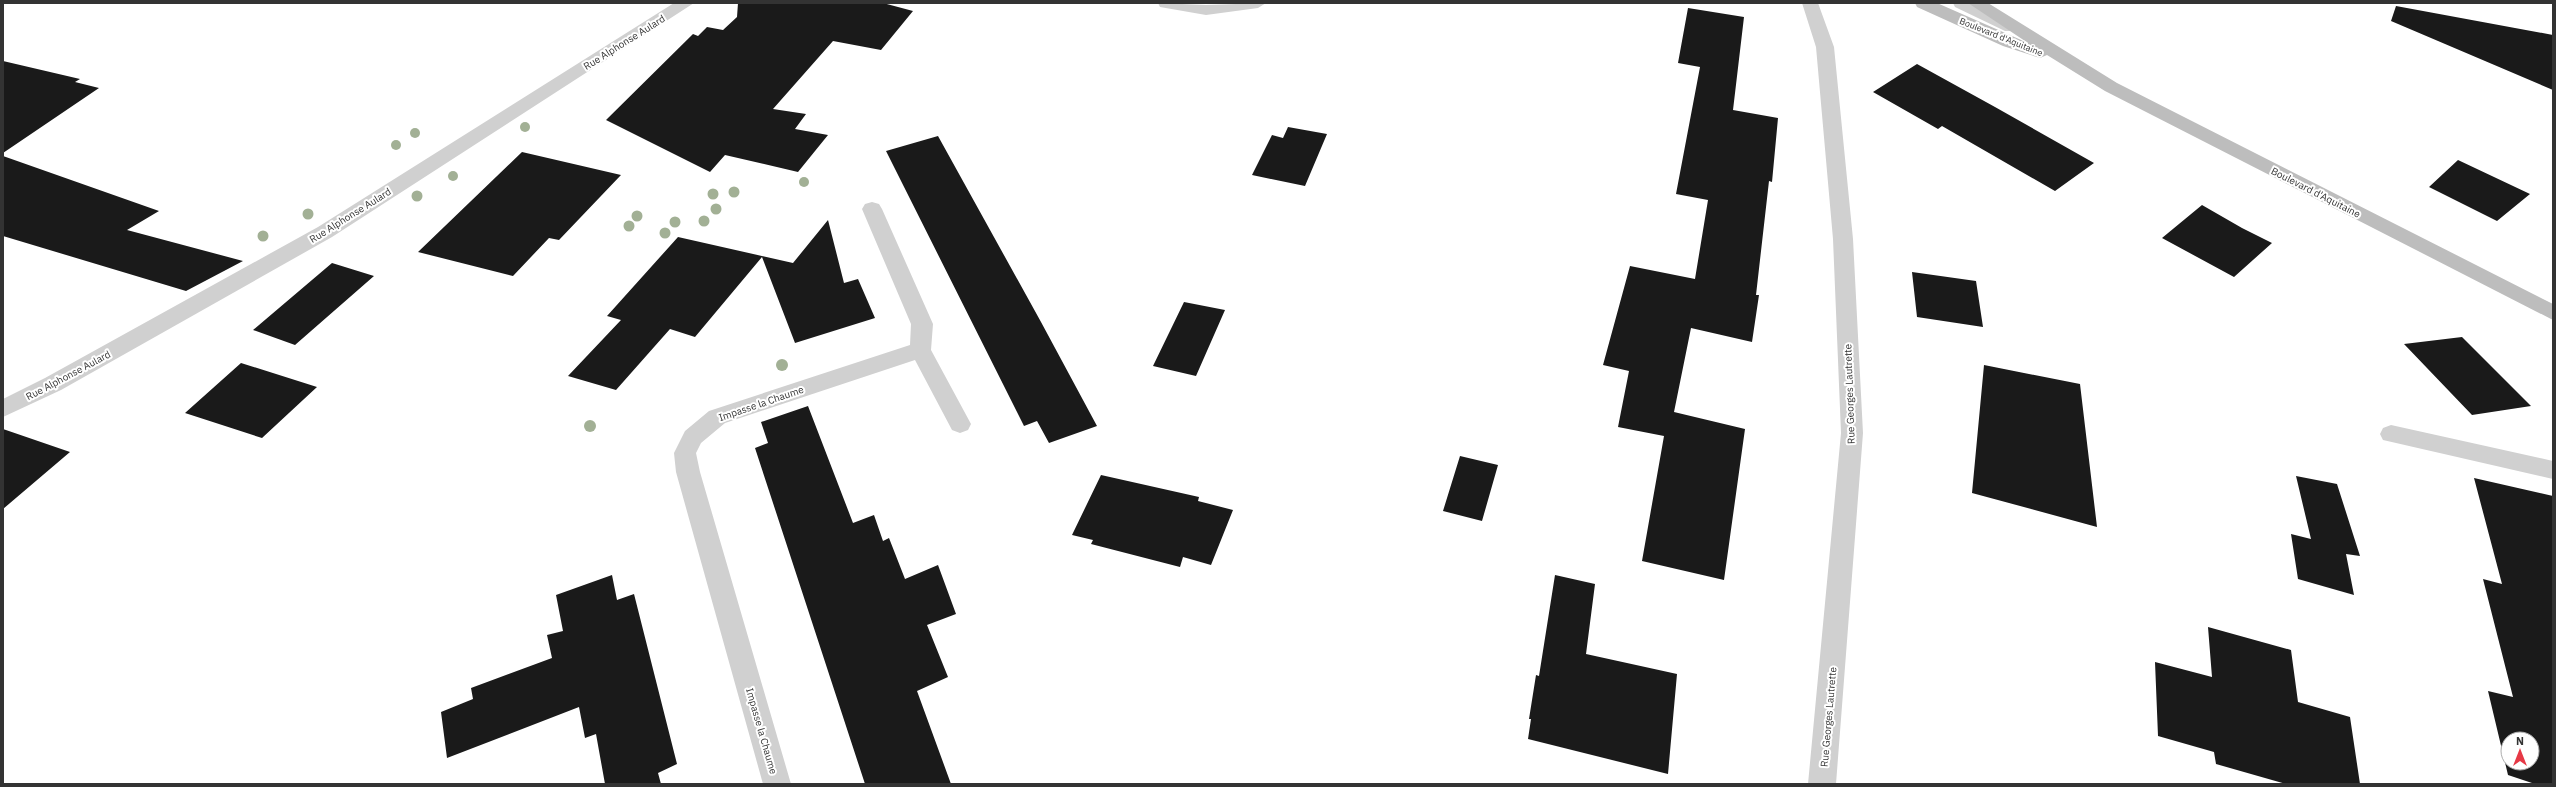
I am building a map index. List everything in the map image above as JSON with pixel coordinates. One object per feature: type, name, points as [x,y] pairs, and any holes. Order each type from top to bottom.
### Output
[{"type":"main road","name":"Boulevard d'Aquitaine","points":[[1923,3],[2009,42],[2081,68]]},
{"type":"main road","name":"Boulevard d'Aquitaine","points":[[1976,3],[2111,87],[2553,313]]},
{"type":"street","name":"Rue Alphonse Aulard","points":[[3,409],[53,384],[325,232],[686,3]]},
{"type":"street","points":[[1166,3],[1206,10],[1258,3]]},
{"type":"street","points":[[1961,3],[2025,33]]},
{"type":"street","name":"Rue Georges Lautrette","points":[[1811,4],[1825,47],[1843,239],[1852,432],[1822,784]]},
{"type":"street","points":[[872,209],[922,324],[920,350],[960,424]]},
{"type":"street","name":"Impasse la Chaume","points":[[777,784],[688,472],[685,453],[693,437],[717,417],[920,350]]},
{"type":"street","points":[[2391,434],[2553,470]]},
{"type":"building","points":[[738,3],[883,3],[913,11],[881,50],[833,41],[773,109],[806,114],[795,129],[828,135],[798,172],[725,155],[710,172],[606,120],[693,34],[698,36],[707,27],[723,30],[737,17]]},
{"type":"building","points":[[2396,6],[2553,35],[2553,90],[2391,21]]},
{"type":"building","points":[[1688,8],[1744,17],[1733,110],[1778,118],[1772,182],[1769,181],[1756,295],[1759,295],[1752,342],[1691,328],[1674,412],[1745,429],[1724,580],[1642,561],[1664,436],[1618,427],[1629,371],[1603,365],[1630,266],[1695,279],[1708,200],[1676,194],[1700,67],[1678,63]]},
{"type":"building","points":[[3,61],[80,79],[75,82],[99,88],[3,153]]},
{"type":"building","points":[[1917,64],[2094,163],[2055,191],[1942,126],[1938,129],[1873,92]]},
{"type":"building","points":[[1288,127],[1327,134],[1305,186],[1252,175],[1272,135],[1283,138]]},
{"type":"building","points":[[938,136],[1097,426],[1049,443],[1037,421],[1024,426],[886,151]]},
{"type":"building","points":[[522,152],[621,175],[559,240],[549,238],[513,276],[418,252]]},
{"type":"building","points":[[3,156],[159,211],[127,230],[243,261],[186,291],[3,236]]},
{"type":"building","points":[[2458,160],[2530,194],[2497,221],[2429,187]]},
{"type":"building","points":[[2202,205],[2272,243],[2234,277],[2162,238]]},
{"type":"building","points":[[828,220],[844,283],[858,279],[875,318],[795,343],[762,257],[695,337],[670,329],[616,390],[568,376],[621,320],[607,316],[678,237],[793,263]]},
{"type":"building","points":[[332,263],[374,276],[295,345],[253,330]]},
{"type":"building","points":[[1912,272],[1976,281],[1983,327],[1917,317]]},
{"type":"building","points":[[1184,302],[1225,310],[1196,376],[1153,366]]},
{"type":"building","points":[[2462,337],[2531,406],[2472,415],[2404,344]]},
{"type":"building","points":[[241,363],[317,387],[262,438],[185,413]]},
{"type":"building","points":[[1984,365],[2080,384],[2097,527],[1972,493]]},
{"type":"building","points":[[808,406],[853,523],[874,515],[883,541],[889,538],[905,579],[938,565],[956,614],[927,625],[948,677],[917,691],[951,784],[865,784],[755,448],[768,443],[761,422]]},
{"type":"building","points":[[3,429],[70,452],[3,509]]},
{"type":"building","points":[[1460,456],[1498,465],[1482,521],[1443,511]]},
{"type":"building","points":[[1101,475],[1199,497],[1198,501],[1233,510],[1211,565],[1183,557],[1180,567],[1091,544],[1093,540],[1072,535]]},
{"type":"building","points":[[2296,476],[2337,484],[2360,556],[2346,554],[2354,595],[2298,579],[2291,534],[2311,539]]},
{"type":"building","points":[[2474,478],[2553,496],[2553,784],[2535,784],[2508,775],[2507,771],[2540,771],[2540,731],[2500,731],[2500,741],[2488,691],[2513,697],[2483,579],[2502,584]]},
{"type":"building","points":[[612,575],[617,600],[634,594],[677,764],[658,773],[661,784],[605,784],[596,734],[585,738],[579,707],[447,758],[441,712],[473,699],[471,688],[552,658],[547,635],[563,631],[556,595]]},
{"type":"building","points":[[1555,575],[1595,584],[1586,654],[1677,674],[1668,774],[1528,739],[1531,719],[1529,719],[1536,675],[1539,676]]},
{"type":"building","points":[[2208,627],[2291,650],[2298,702],[2350,717],[2360,784],[2286,784],[2216,764],[2214,752],[2158,736],[2155,662],[2212,677]]}]
